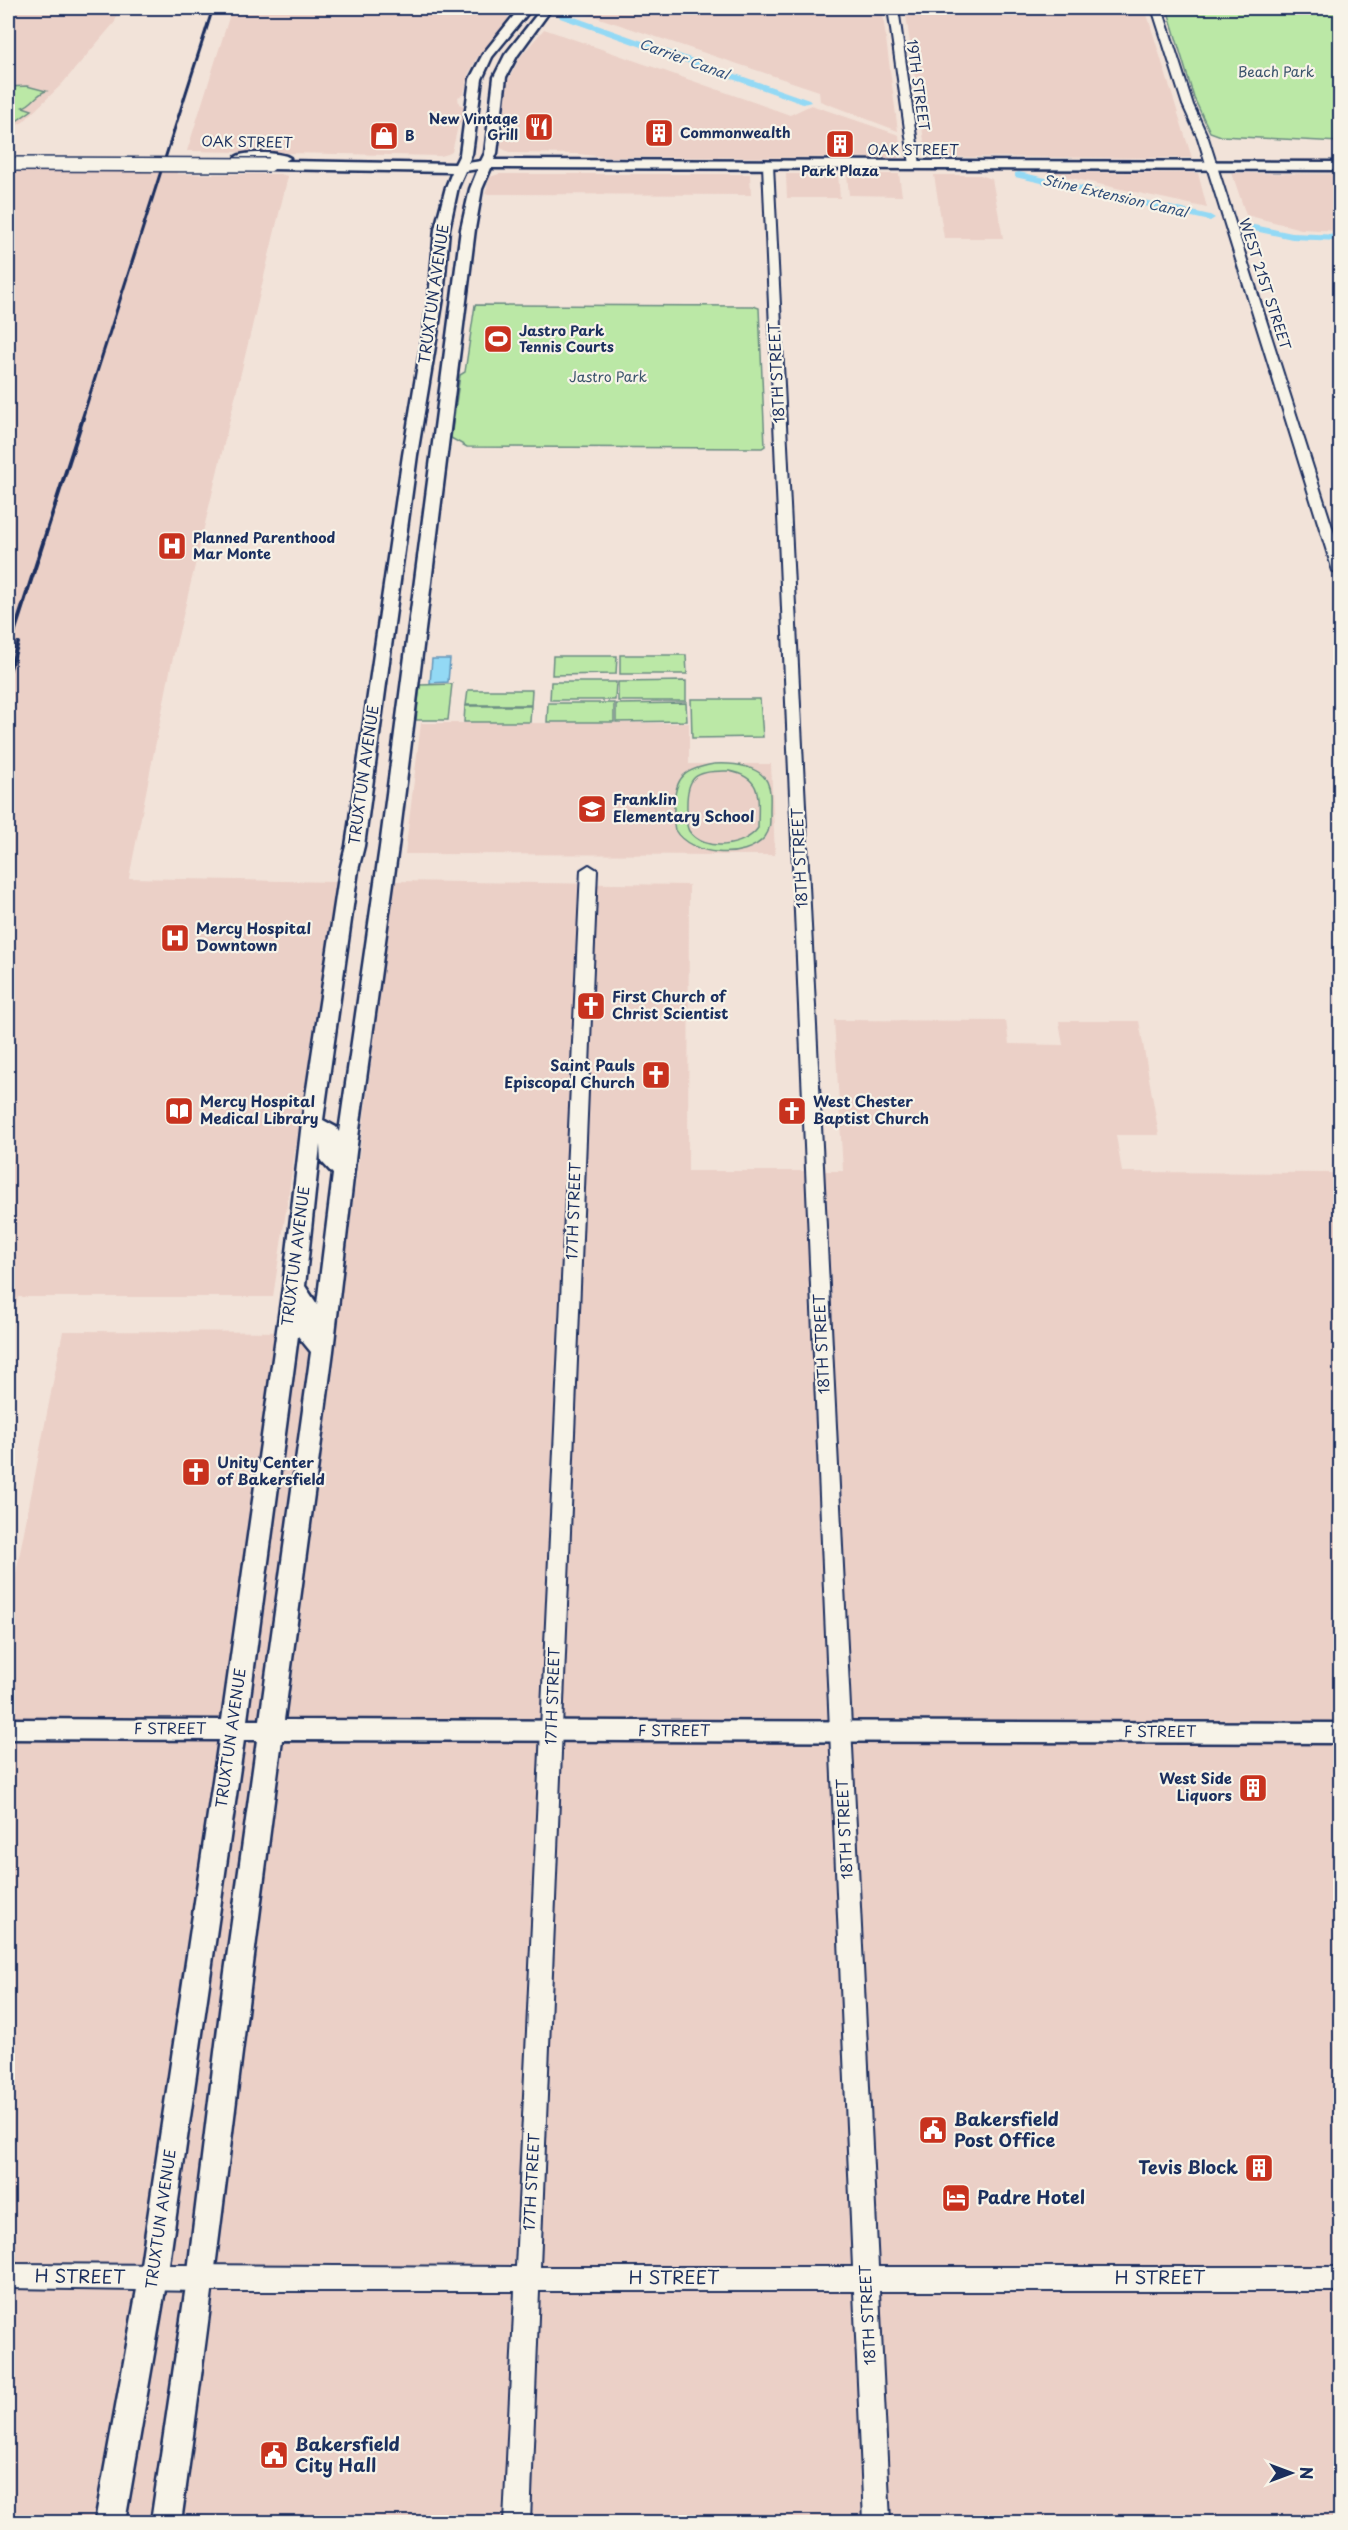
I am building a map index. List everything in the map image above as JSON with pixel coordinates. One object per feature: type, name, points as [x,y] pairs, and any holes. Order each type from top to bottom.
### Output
[{"type":"main road","name":"TRUXTUN AVENUE","points":[[166,2523],[201,2279],[237,1979],[322,1351],[343,1171],[390,837],[468,229],[474,196],[491,153],[500,77],[511,55],[547,8]]},
{"type":"main road","name":"TRUXTUN AVENUE","points":[[110,2523],[153,2277],[265,1510],[294,1287],[312,1122],[349,870],[355,846],[410,455],[436,298],[442,229],[452,187],[462,164],[469,136],[478,72],[490,51],[524,10]]},
{"type":"main road","points":[[500,77],[497,64],[531,17],[524,10]]},
{"type":"main road","name":"OAK STREET","points":[[8,155],[462,164],[1341,166]]},
{"type":"main road","name":"OAK STREET","points":[[8,164],[326,162]]},
{"type":"main road","points":[[312,1122],[329,1132],[331,1161],[343,1171]]},
{"type":"main road","points":[[294,1287],[311,1312],[325,1320]]},
{"type":"main road","points":[[289,1319],[299,1322],[322,1351]]},
{"type":"main road","name":"F STREET","points":[[8,1728],[1341,1733]]},
{"type":"street","name":"19TH STREET","points":[[893,8],[915,165]]},
{"type":"street","name":"WEST 21ST STREET","points":[[1157,8],[1188,105],[1198,124],[1212,166],[1341,571]]},
{"type":"street","name":"18TH STREET","points":[[768,165],[877,2523]]},
{"type":"street","name":"17TH STREET","points":[[517,2523],[589,870]]},
{"type":"street","name":"H STREET","points":[[8,2276],[201,2279],[528,2277],[1341,2279]]},
{"type":"shaded area","points":[[8,8],[118,8],[115,22],[62,84],[23,122],[8,130]]},
{"type":"shaded area","points":[[232,8],[498,8],[503,14],[508,15],[508,21],[477,58],[468,75],[464,94],[458,97],[459,104],[464,106],[462,120],[458,126],[452,152],[448,154],[441,156],[187,151]]},
{"type":"shaded area","points":[[569,8],[882,8],[898,131],[820,101],[819,91]]},
{"type":"shaded area","points":[[905,8],[1145,8],[1192,158],[929,157],[926,155]]},
{"type":"shaded area","points":[[544,29],[790,115],[811,105],[899,135],[901,154],[897,158],[886,158],[605,157],[578,154],[511,153],[501,148],[508,81],[520,57]]},
{"type":"shaded area","points":[[8,172],[177,172],[177,174],[280,174],[288,176],[171,666],[129,878],[336,882],[273,1297],[18,1297],[8,1339]]},
{"type":"shaded area","points":[[1044,172],[1198,173],[1207,208]]},
{"type":"shaded area","points":[[1232,173],[1340,174],[1340,231],[1301,229],[1246,215]]},
{"type":"shaded area","points":[[499,174],[750,174],[751,195],[485,194],[490,177]]},
{"type":"shaded area","points":[[786,174],[838,174],[840,198],[787,198]]},
{"type":"shaded area","points":[[847,174],[899,174],[902,196],[849,195]]},
{"type":"shaded area","points":[[934,175],[980,175],[992,179],[1003,238],[944,238]]},
{"type":"shaded area","name":"Franklin Elementary School","points":[[421,723],[689,723],[689,764],[771,764],[775,855],[405,854]]},
{"type":"shaded area","points":[[395,881],[689,885],[688,1171],[843,1171],[834,1020],[1006,1021],[1009,1044],[1063,1045],[1059,1021],[1139,1021],[1159,1135],[1116,1135],[1122,1172],[1340,1173],[1340,2522],[8,2522],[8,1614],[63,1331],[336,1332]]},
{"type":"green space","name":"Beach Park","points":[[1167,8],[1340,8],[1340,142],[1221,136],[1210,132],[1194,98]]},
{"type":"green space","points":[[27,86],[46,91],[23,107],[32,110],[8,127],[8,87]]},
{"type":"green space","name":"Jastro Park","points":[[475,305],[753,306],[759,308],[765,446],[762,448],[467,447],[451,438],[460,375],[465,372]]},
{"type":"green space","points":[[620,655],[686,655],[687,674],[620,674]]},
{"type":"green space","points":[[553,656],[617,656],[616,674],[552,675]]},
{"type":"green space","points":[[686,681],[686,701],[618,701],[618,682]]},
{"type":"green space","points":[[551,682],[616,682],[615,700],[550,700]]},
{"type":"green space","points":[[452,684],[448,720],[416,720],[420,685]]},
{"type":"green space","points":[[468,690],[532,690],[531,705],[466,705]]},
{"type":"green space","points":[[691,699],[760,699],[763,737],[692,738]]},
{"type":"green space","points":[[548,703],[614,703],[614,722],[547,722]]},
{"type":"green space","points":[[686,703],[687,721],[616,722],[616,704]]},
{"type":"green space","points":[[465,706],[531,706],[530,722],[464,722]]},
{"type":"green space","points":[[714,764],[738,765],[754,770],[761,774],[769,787],[770,824],[768,831],[756,845],[745,850],[718,852],[705,850],[682,839],[675,830],[675,796],[679,781],[696,768]],"holes":[[[729,771],[740,774],[754,784],[757,791],[758,828],[744,840],[724,845],[714,845],[696,838],[689,831],[687,823],[687,798],[691,782],[695,777],[708,772]]]},
{"type":"water","points":[[432,659],[450,659],[448,682],[430,683]]},
{"type":"waterway","name":"Carrier Canal","points":[[563,16],[806,102]]},
{"type":"waterway","name":"Stine Extension Canal","points":[[1019,175],[1210,218]]},
{"type":"waterway","name":"Carrier Canal","points":[[1254,228],[1292,236],[1340,238]]},
{"type":"railway","points":[[82,419],[213,8]]},
{"type":"railway","points":[[8,652],[83,418]]},
{"type":"railway","points":[[8,675],[18,643]]},
{"type":"place","name":"New Vintage Grill","points":[[539,127]]},
{"type":"place","name":"Commonwealth","points":[[659,133]]},
{"type":"place","name":"B","points":[[384,136]]},
{"type":"place","name":"Park Plaza","points":[[840,144]]},
{"type":"place","name":"Jastro Park Tennis Courts","points":[[498,339]]},
{"type":"place","name":"Planned Parenthood Mar Monte","points":[[172,546]]},
{"type":"place","name":"Franklin Elementary School","points":[[592,809]]},
{"type":"place","name":"Mercy Hospital Downtown","points":[[175,938]]},
{"type":"place","name":"First Church of Christ Scientist","points":[[591,1006]]},
{"type":"place","name":"Saint Pauls Episcopal Church","points":[[656,1075]]},
{"type":"place","name":"Mercy Hospital Medical Library","points":[[179,1111]]},
{"type":"place","name":"West Chester Baptist Church","points":[[792,1111]]},
{"type":"place","name":"Unity Center of Bakersfield","points":[[196,1472]]},
{"type":"place","name":"West Side Liquors","points":[[1253,1788]]},
{"type":"place","name":"Bakersfield Post Office","points":[[933,2130]]},
{"type":"place","name":"Tevis Block","points":[[1259,2168]]},
{"type":"place","name":"Padre Hotel","points":[[956,2198]]},
{"type":"place","name":"Bakersfield City Hall","points":[[274,2455]]}]
